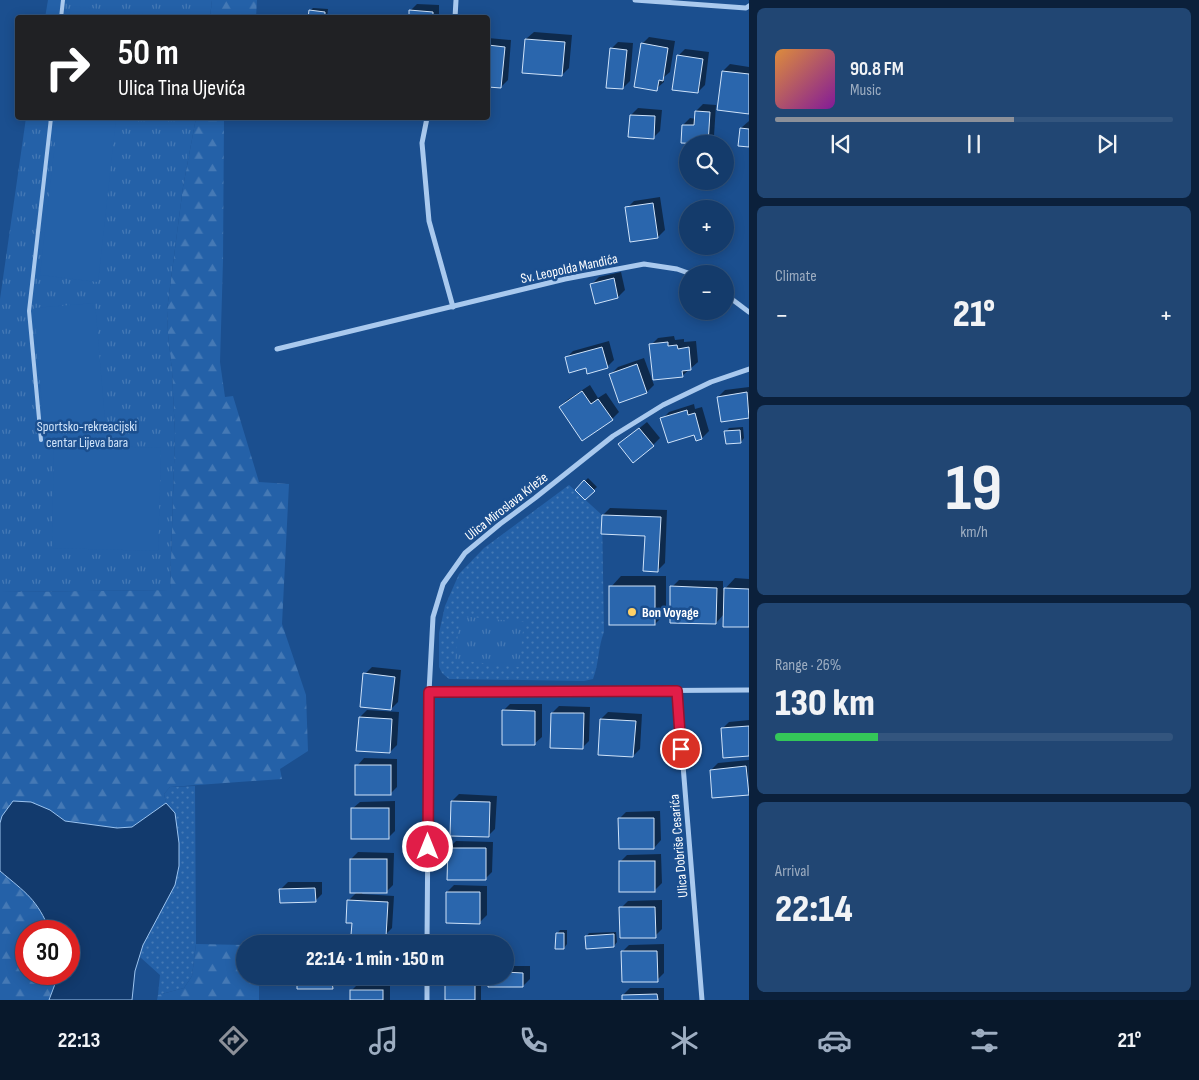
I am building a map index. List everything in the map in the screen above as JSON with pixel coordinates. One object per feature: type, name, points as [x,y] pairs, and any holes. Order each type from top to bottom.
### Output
[{"type":"street","points":[[455,15],[456,0]]},
{"type":"street","points":[[635,0],[746,8],[749,6]]},
{"type":"street","points":[[427,120],[422,143],[429,221],[453,307]]},
{"type":"street","name":"Sv. Leopolda Mandića","points":[[277,349],[565,279],[644,264],[679,270]]},
{"type":"street","points":[[734,301],[749,312]]},
{"type":"street","name":"Ulica Miroslava Krleže","points":[[427,935],[429,692],[433,617],[443,584],[465,553],[613,436],[663,405],[711,382],[749,369]]},
{"type":"street","points":[[429,692],[749,690]]},
{"type":"street","name":"Ulica Dobriše Cesarića","points":[[677,691],[702,1000]]},
{"type":"street","points":[[427,985],[427,1000]]},
{"type":"lane","points":[[61,15],[63,0]]},
{"type":"lane","points":[[41,440],[29,311],[51,120]]},
{"type":"green space","points":[[48,0],[212,0],[210,15],[46,15]]},
{"type":"green space","points":[[212,0],[257,0],[256,15],[210,15]]},
{"type":"green space","points":[[71,6],[152,15],[69,15]]},
{"type":"green space","name":"Sportsko-rekreacijski centar Lijeva bara","points":[[26,120],[196,120],[183,187],[167,310],[175,434],[170,590],[0,592],[0,299]]},
{"type":"green space","points":[[58,120],[116,120],[98,282],[40,275]]},
{"type":"green space","points":[[196,120],[224,120],[220,362],[225,397],[233,396],[259,482],[289,484],[282,624],[306,695],[308,751],[280,769],[282,779],[170,787],[164,794],[166,803],[132,827],[117,828],[65,821],[50,810],[2,816],[0,823],[0,592],[170,590],[175,434],[167,310],[183,187]]},
{"type":"green space","points":[[95,303],[105,422],[44,428],[34,308]]},
{"type":"green space","points":[[54,444],[161,448],[158,551],[52,548]]},
{"type":"green space","points":[[569,485],[602,515],[604,632],[593,679],[584,681],[449,679],[442,673],[439,667],[439,633],[445,606],[459,574],[484,548]]},
{"type":"green space","points":[[460,616],[524,622],[519,667],[455,660]]},
{"type":"green space","points":[[195,786],[196,944],[192,976],[184,988],[158,995],[160,975],[140,957],[143,945],[175,885],[175,813],[166,803],[164,794],[170,787]]},
{"type":"green space","points":[[0,871],[30,897],[45,920],[15,920],[15,985],[55,985],[49,1000],[0,1000]]},
{"type":"green space","points":[[196,944],[236,945],[236,985],[259,985],[259,1000],[157,1000],[158,995],[184,988],[192,976]]},
{"type":"shaded area","points":[[13,801],[31,802],[50,810],[65,821],[117,828],[132,827],[166,803],[175,813],[179,843],[179,866],[175,885],[143,945],[135,971],[132,1000],[49,1000],[55,985],[80,985],[80,920],[45,920],[30,897],[0,871],[0,823],[2,816]]},
{"type":"building","points":[[309,10],[325,12],[325,15],[308,15]]},
{"type":"building","points":[[409,10],[433,12],[433,15],[409,15]]},
{"type":"building","points":[[525,39],[565,42],[562,76],[522,73]]},
{"type":"building","points":[[641,43],[668,48],[663,81],[659,80],[657,91],[634,87]]},
{"type":"building","points":[[490,45],[505,47],[501,88],[490,87]]},
{"type":"building","points":[[610,48],[627,50],[623,89],[606,88]]},
{"type":"building","points":[[677,55],[703,59],[698,93],[672,90]]},
{"type":"building","points":[[722,71],[749,74],[749,114],[717,110]]},
{"type":"building","points":[[695,111],[710,112],[709,135],[681,135],[682,125],[694,125]]},
{"type":"building","points":[[630,115],[655,116],[654,139],[628,137]]},
{"type":"building","points":[[740,128],[749,129],[749,147],[738,146]]},
{"type":"building","points":[[653,203],[658,238],[630,242],[625,207]]},
{"type":"building","points":[[614,278],[618,298],[595,304],[590,284]]},
{"type":"building","points":[[668,342],[668,346],[677,345],[678,349],[689,347],[691,370],[682,371],[683,377],[653,380],[649,344]]},
{"type":"building","points":[[602,347],[608,368],[587,374],[586,368],[569,373],[565,357]]},
{"type":"building","points":[[637,364],[647,393],[619,403],[609,374]]},
{"type":"building","points":[[582,391],[591,404],[598,399],[613,420],[582,441],[559,407]]},
{"type":"building","points":[[747,392],[749,418],[721,422],[717,397]]},
{"type":"building","points":[[687,410],[688,415],[695,413],[702,439],[696,441],[694,435],[668,443],[660,418]]},
{"type":"building","points":[[639,428],[654,446],[633,463],[618,444]]},
{"type":"building","points":[[740,430],[741,443],[726,444],[724,431]]},
{"type":"building","points":[[584,480],[595,491],[585,500],[575,490]]},
{"type":"building","points":[[602,515],[661,517],[658,572],[643,571],[645,536],[601,534]]},
{"type":"building","name":"Bon Voyage","points":[[609,586],[655,586],[655,625],[609,625]]},
{"type":"building","points":[[670,586],[717,588],[716,624],[670,623]]},
{"type":"building","points":[[724,588],[749,589],[749,627],[723,627]]},
{"type":"building","points":[[363,673],[395,677],[391,710],[360,707]]},
{"type":"building","points":[[502,710],[535,711],[535,745],[502,745]]},
{"type":"building","points":[[551,713],[584,713],[583,749],[550,748]]},
{"type":"building","points":[[359,717],[392,719],[390,753],[356,751]]},
{"type":"building","points":[[600,719],[636,721],[633,757],[598,755]]},
{"type":"building","points":[[749,726],[749,756],[723,758],[721,728]]},
{"type":"building","points":[[355,765],[391,765],[391,795],[355,795]]},
{"type":"building","points":[[746,766],[749,795],[712,798],[710,770]]},
{"type":"building","points":[[451,801],[490,802],[489,837],[450,836]]},
{"type":"building","points":[[351,808],[389,808],[389,839],[351,839]]},
{"type":"building","points":[[618,818],[654,818],[654,849],[619,849]]},
{"type":"building","points":[[448,848],[486,848],[486,880],[447,880]]},
{"type":"building","points":[[350,859],[387,859],[387,893],[350,893]]},
{"type":"building","points":[[619,861],[655,861],[655,892],[619,892]]},
{"type":"building","points":[[315,888],[316,902],[280,903],[279,889]]},
{"type":"building","points":[[446,892],[480,892],[480,924],[446,923]]},
{"type":"building","points":[[347,900],[388,902],[386,935],[351,935],[352,923],[346,923]]},
{"type":"building","points":[[619,907],[655,907],[656,938],[620,938]]},
{"type":"building","points":[[556,933],[564,933],[564,949],[555,949]]},
{"type":"building","points":[[614,934],[614,947],[586,949],[585,936]]},
{"type":"building","points":[[621,951],[657,951],[658,982],[622,982]]},
{"type":"building","points":[[514,972],[523,973],[523,987],[488,987],[488,985],[514,985]]},
{"type":"building","points":[[297,985],[332,985],[333,989],[297,989]]},
{"type":"building","points":[[445,985],[475,985],[475,1000],[445,1000]]},
{"type":"building","points":[[350,990],[383,990],[383,1000],[350,1000]]},
{"type":"building","points":[[657,994],[658,1000],[622,1000],[622,995]]},
{"type":"place","name":"Bon Voyage","points":[[632,612]]},
{"type":"route","points":[[428,847],[429,692],[677,691],[681,749]]}]
